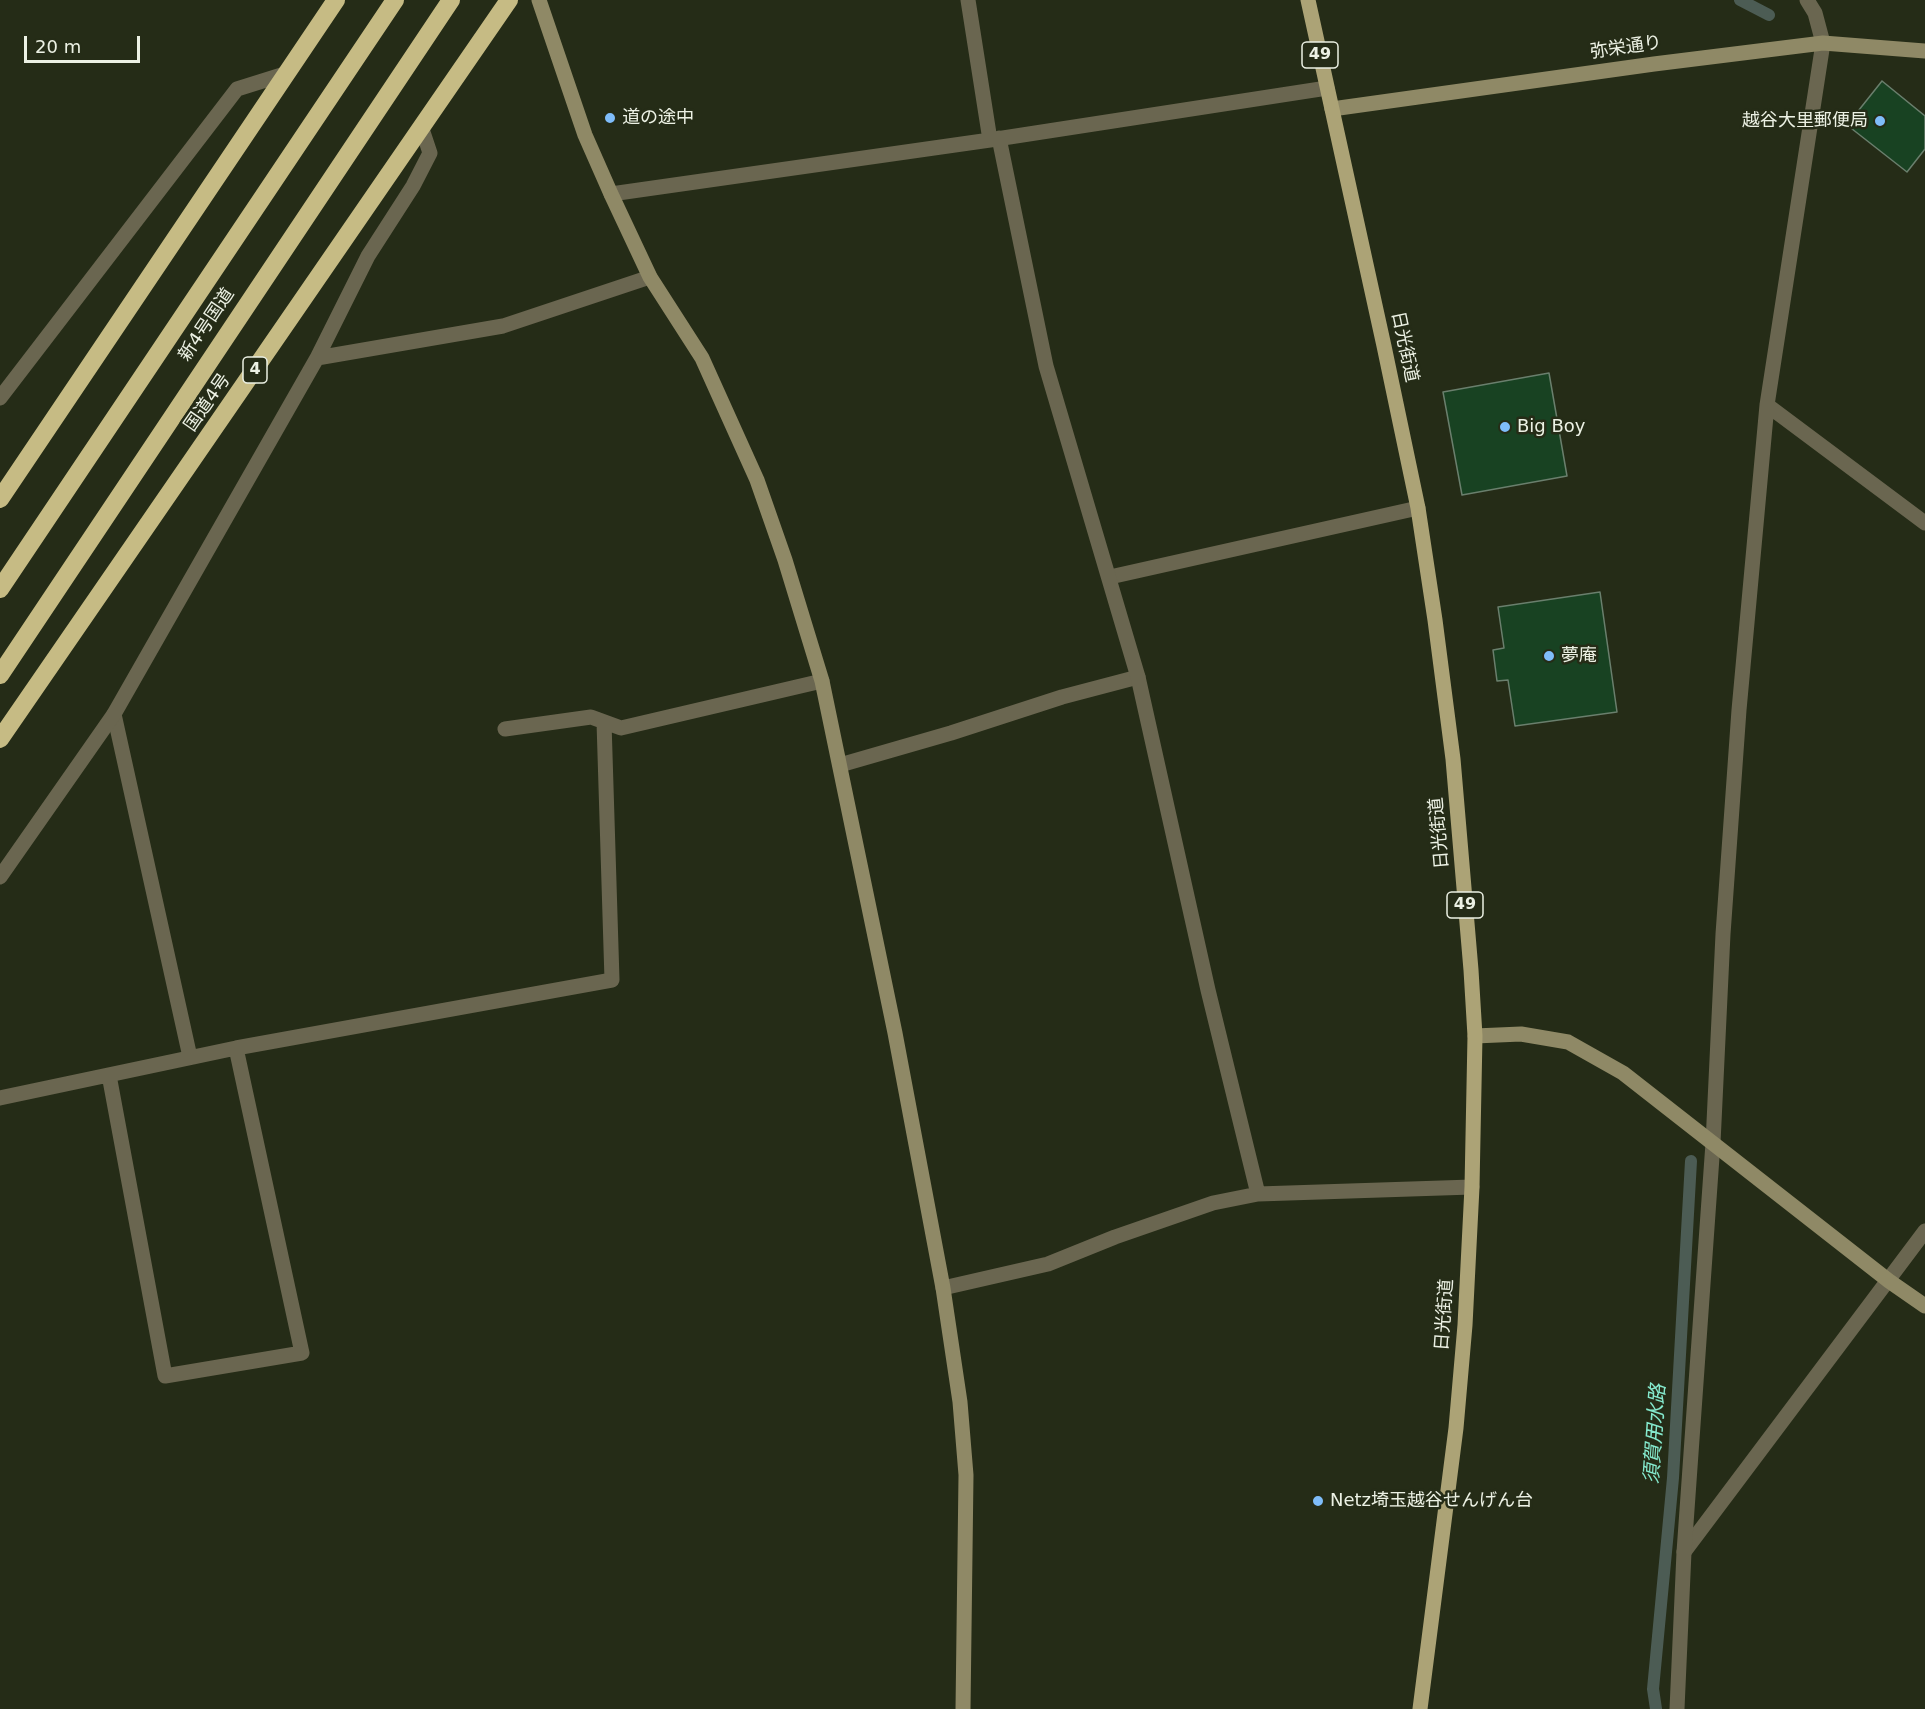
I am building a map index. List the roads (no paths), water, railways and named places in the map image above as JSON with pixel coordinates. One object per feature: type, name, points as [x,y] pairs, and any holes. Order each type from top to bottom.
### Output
[{"type":"highway","points":[[0,500],[336,0]]},
{"type":"highway","name":"新4号国道","points":[[0,589],[395,0]]},
{"type":"highway","name":"新4号国道","points":[[0,675],[451,0]]},
{"type":"highway","name":"国道4号","points":[[0,739],[509,0]]},
{"type":"main road","name":"日光街道","points":[[1308,0],[1418,508],[1453,759],[1475,1036],[1472,1187],[1465,1325],[1456,1428],[1420,1709]]},
{"type":"street","points":[[539,0],[585,135],[610,194],[650,277],[702,358],[757,480],[785,560],[822,681],[895,1033],[943,1288],[960,1402],[966,1475],[963,1709]]},
{"type":"street","points":[[968,0],[995,139],[1046,366],[1138,677],[1208,990],[1258,1194]]},
{"type":"street","points":[[1677,1709],[1684,1552],[1713,1143],[1723,934],[1739,710],[1767,405],[1823,43],[1815,13],[1807,0]]},
{"type":"street","name":"弥栄通り","points":[[1332,109],[1823,43],[1925,51]]},
{"type":"street","points":[[0,398],[237,89],[288,73]]},
{"type":"street","points":[[610,194],[995,139],[1328,88]]},
{"type":"street","points":[[0,877],[114,714],[317,358],[368,256],[413,186],[430,153],[422,129]]},
{"type":"street","points":[[317,358],[503,326],[650,277]]},
{"type":"street","points":[[1767,405],[1925,523]]},
{"type":"street","points":[[1110,577],[1418,508]]},
{"type":"street","points":[[840,765],[951,733],[1062,697],[1138,677]]},
{"type":"street","points":[[505,729],[591,717],[621,728],[822,681]]},
{"type":"street","points":[[114,714],[189,1058]]},
{"type":"street","points":[[0,1098],[236,1048],[612,980],[604,722]]},
{"type":"street","points":[[1475,1036],[1521,1034],[1568,1042],[1623,1073],[1889,1281],[1925,1306]]},
{"type":"street","points":[[109,1075],[165,1376],[302,1353],[236,1048]]},
{"type":"street","points":[[943,1288],[1048,1264],[1213,1203],[1258,1194],[1472,1187]]},
{"type":"street","points":[[1684,1552],[1925,1231]]},
{"type":"waterway","name":"須賀用水路","points":[[1740,0],[1769,15]]},
{"type":"waterway","name":"須賀用水路","points":[[1656,1709],[1653,1689],[1673,1478],[1691,1161]]},
{"type":"place","name":"道の途中","points":[[610,118]]},
{"type":"place","name":"越谷大里郵便局","points":[[1880,121]]},
{"type":"place","name":"Big Boy","points":[[1505,427]]},
{"type":"place","name":"夢庵","points":[[1549,656]]},
{"type":"place","name":"Netz埼玉越谷せんげん台","points":[[1318,1501]]}]
